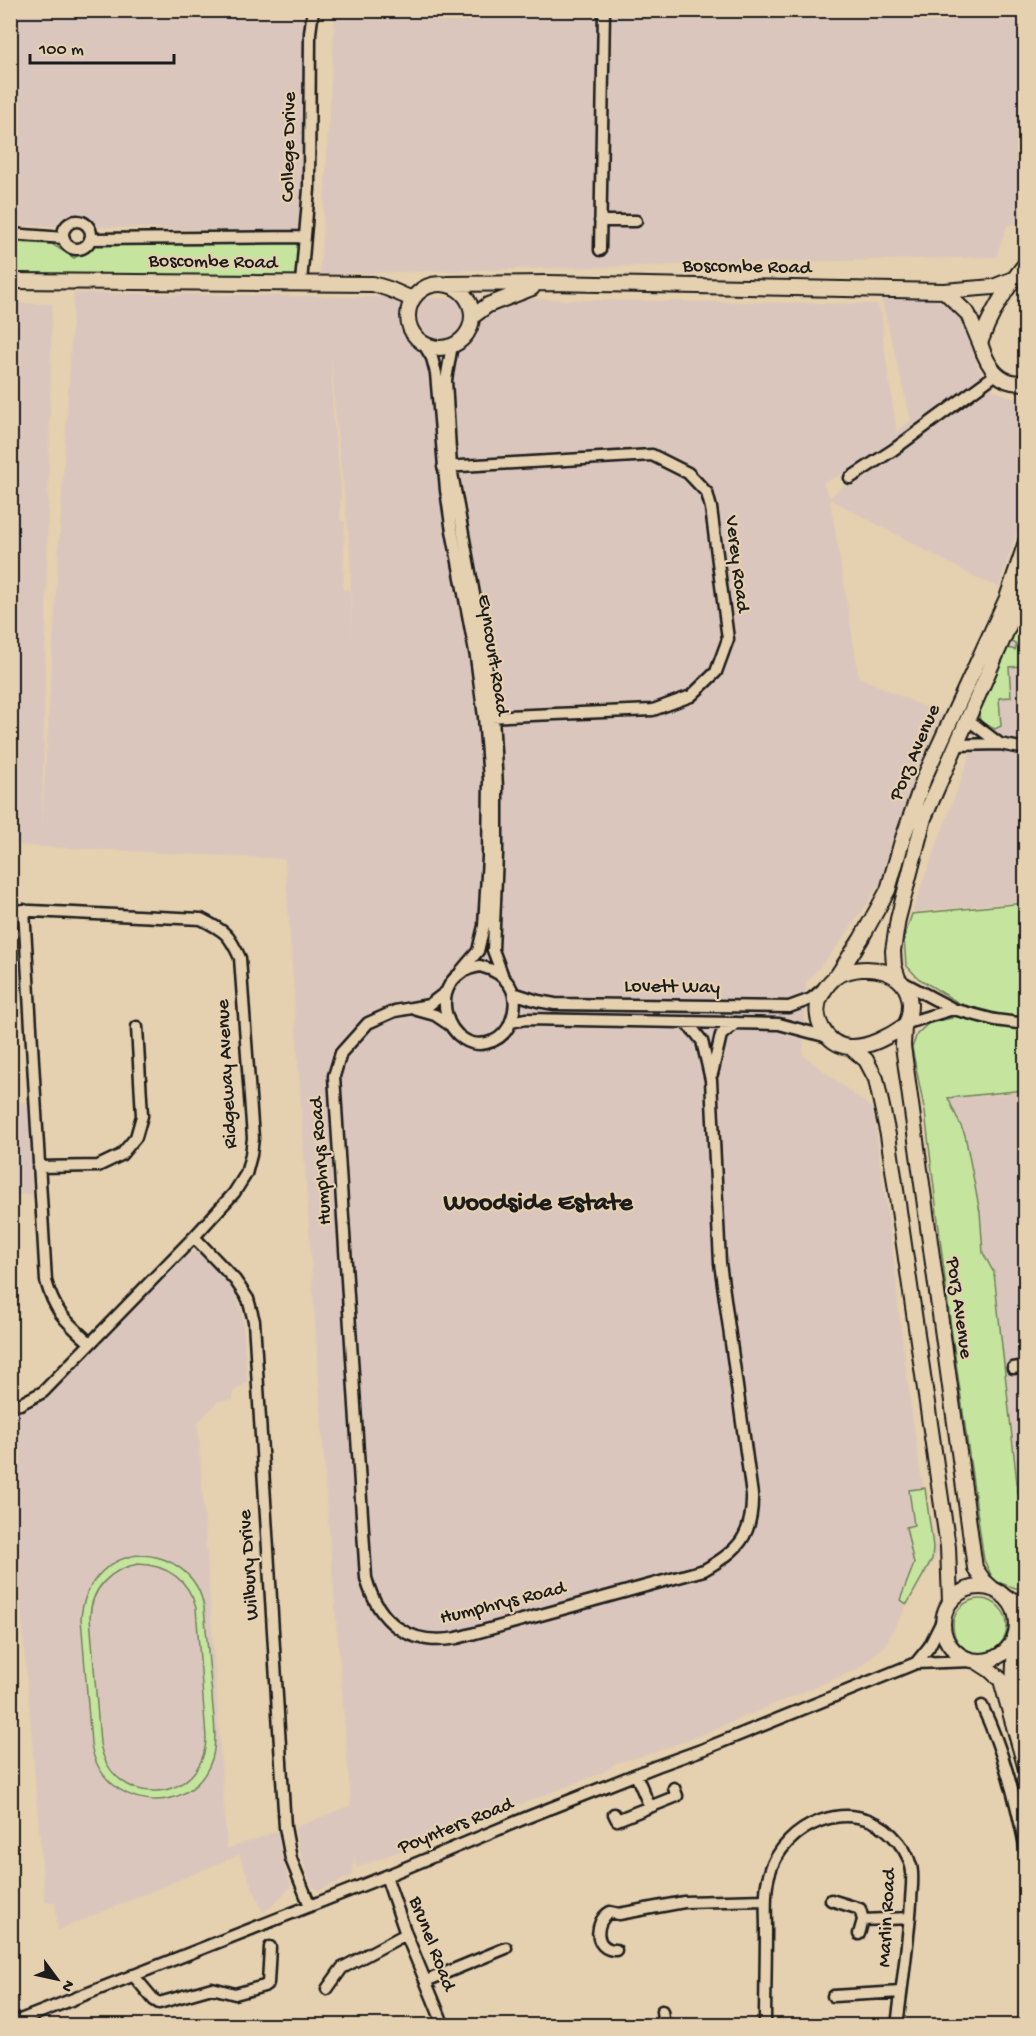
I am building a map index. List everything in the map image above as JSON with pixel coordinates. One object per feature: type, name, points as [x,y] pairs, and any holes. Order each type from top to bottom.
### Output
[{"type":"main road","points":[[980,343],[992,314],[1013,279],[1026,264]]},
{"type":"main road","name":"Boscombe Road","points":[[447,284],[549,283],[944,291],[993,287],[1013,279]]},
{"type":"main road","name":"Boscombe Road","points":[[10,281],[373,284],[412,299]]},
{"type":"main road","name":"Boscombe Road","points":[[472,317],[488,305],[520,291],[549,283]]},
{"type":"main road","points":[[447,284],[457,289],[465,296],[470,306],[472,317],[469,329],[462,339],[452,345],[442,348],[423,343],[415,337],[410,328],[408,308],[412,299],[427,286],[447,284]]},
{"type":"main road","points":[[944,291],[968,314],[995,375],[1008,381],[1024,384]]},
{"type":"main road","name":"Porz Avenue","points":[[837,976],[888,890],[924,778],[1007,598],[1026,542]]},
{"type":"main road","name":"Porz Avenue","points":[[901,981],[894,966],[893,951],[907,880],[924,819],[1026,587]]},
{"type":"main road","points":[[855,970],[871,970],[888,972],[901,981],[909,994],[910,1001],[906,1025],[871,1044],[850,1047],[838,1044],[828,1037],[822,1029],[817,1010],[818,1001],[825,987],[837,976],[855,970]]},
{"type":"main road","name":"Porz Avenue","points":[[906,1025],[903,1046],[975,1568],[993,1589]]},
{"type":"main road","points":[[850,1047],[866,1060],[876,1080],[888,1135],[948,1547],[950,1602],[942,1621],[943,1632],[953,1651],[990,1670],[1001,1680],[1026,1769]]},
{"type":"main road","points":[[950,1602],[965,1590],[984,1587],[993,1589],[1006,1597],[1016,1614],[1019,1632],[1013,1689],[1026,1728]]},
{"type":"main road","points":[[974,1661],[995,1658],[1011,1645],[1019,1632]]},
{"type":"street","name":"College Drive","points":[[301,283],[309,189],[310,33],[313,10]]},
{"type":"street","points":[[600,250],[604,10]]},
{"type":"street","points":[[78,221],[86,224],[89,228],[90,239],[84,247],[76,249],[67,244],[64,238],[66,226],[78,221]]},
{"type":"street","points":[[600,221],[636,221]]},
{"type":"street","points":[[10,234],[64,238]]},
{"type":"street","points":[[90,239],[305,237]]},
{"type":"street","name":"Eyncourt Road","points":[[423,343],[432,358],[436,373],[447,468],[484,649],[497,787],[493,950],[502,974]]},
{"type":"street","name":"Eyncourt Road","points":[[447,468],[446,380],[452,345]]},
{"type":"street","points":[[850,478],[894,450],[995,375]]},
{"type":"street","name":"Verey Road","points":[[447,468],[652,454],[694,478],[707,493],[711,508],[728,639],[716,672],[691,696],[653,710],[489,717]]},
{"type":"street","name":"Eyncourt Road","points":[[461,971],[478,951],[484,926],[488,857],[489,717]]},
{"type":"street","points":[[967,719],[1000,744]]},
{"type":"street","points":[[956,745],[1000,744],[1026,749]]},
{"type":"street","name":"Ridgeway Avenue","points":[[10,910],[201,919],[223,930],[240,958],[253,1138],[246,1174],[234,1193],[43,1392],[20,1404],[10,1406]]},
{"type":"street","points":[[24,910],[46,1281],[52,1303],[67,1322],[90,1343]]},
{"type":"street","points":[[480,966],[492,969],[502,974],[511,986],[514,1008],[511,1022],[501,1036],[485,1043],[467,1041],[450,1025],[447,1018],[446,992],[453,977],[461,971],[480,966]]},
{"type":"street","points":[[901,981],[953,1009],[995,1020],[1026,1024]]},
{"type":"street","name":"Lovett Way","points":[[513,993],[555,1004],[789,1007],[811,999],[825,987]]},
{"type":"street","name":"Humphrys Road","points":[[446,992],[429,1005],[385,1014],[368,1023],[340,1053],[334,1076],[366,1578],[381,1613],[405,1631],[424,1639],[457,1638],[704,1570],[729,1556],[745,1535],[750,1519],[752,1495],[720,1263],[711,1080],[702,1041],[685,1023]]},
{"type":"street","points":[[411,1008],[435,1016],[450,1025]]},
{"type":"street","points":[[906,1025],[953,1009]]},
{"type":"street","name":"Lovett Way","points":[[511,1022],[526,1019],[779,1024],[828,1037]]},
{"type":"street","name":"Humphrys Road","points":[[711,1080],[721,1035],[736,1023]]},
{"type":"street","points":[[38,1167],[98,1166],[121,1155],[136,1137],[142,1116],[137,1027]]},
{"type":"street","name":"Wilbury Drive","points":[[194,1237],[241,1289],[248,1299],[254,1321],[285,1827],[291,1859],[310,1906]]},
{"type":"street","points":[[1013,1368],[1026,1366]]},
{"type":"street","points":[[1006,1597],[1026,1601]]},
{"type":"street","points":[[916,1663],[929,1647],[942,1621]]},
{"type":"street","name":"Poynters Road","points":[[10,2024],[916,1663],[974,1661]]},
{"type":"street","points":[[982,1706],[996,1735],[1019,1816],[1026,1850]]},
{"type":"street","points":[[636,1775],[650,1807]]},
{"type":"street","points":[[614,1814],[617,1820],[677,1796],[674,1788]]},
{"type":"street","name":"Marlin Road","points":[[765,2025],[766,1900],[769,1874],[778,1856],[791,1839],[807,1826],[829,1817],[856,1816],[879,1824],[896,1839],[906,1853],[912,1874],[910,1918],[897,2025]]},
{"type":"street","name":"Brunel Road","points":[[386,1876],[406,1934],[444,2025]]},
{"type":"street","points":[[616,1950],[610,1950],[605,1946],[597,1930],[600,1920],[610,1912],[619,1914],[684,1902],[766,1900]]},
{"type":"street","points":[[831,1900],[860,1909],[863,1920],[860,1934]]},
{"type":"street","points":[[863,1920],[910,1918]]},
{"type":"street","points":[[327,1989],[342,1968],[406,1934]]},
{"type":"street","points":[[133,1976],[159,2003],[212,1988],[235,1994],[268,1983],[270,1947]]},
{"type":"street","points":[[426,1981],[506,1948]]},
{"type":"street","points":[[833,1996],[901,1992]]},
{"type":"street","points":[[662,2011],[664,2025]]},
{"type":"street","points":[[1025,2025],[1026,2020]]},
{"type":"shaded area","points":[[335,11],[1025,11],[1025,222],[1007,225],[996,257],[320,274]]},
{"type":"shaded area","points":[[11,14],[307,19],[305,232],[11,225]]},
{"type":"shaded area","points":[[74,293],[877,304],[882,315],[883,338],[897,433],[911,420],[881,298],[930,297],[954,310],[965,321],[978,367],[993,390],[1025,403],[1025,507],[999,587],[979,579],[830,499],[859,677],[942,715],[915,775],[888,854],[881,883],[840,943],[806,983],[803,1055],[873,1109],[920,1471],[938,1552],[884,1646],[858,1669],[703,1734],[653,1753],[616,1763],[604,1772],[356,1868],[354,1854],[353,1875],[318,1891],[311,1884],[298,1846],[295,1828],[351,1805],[327,1506],[285,859],[11,845],[11,303],[52,304],[42,826]],"holes":[[[331,353],[350,550],[352,637],[350,590],[343,589],[345,522],[340,520],[341,488],[333,417]],[[880,450],[830,498],[823,483],[862,464]]]},
{"type":"shaded area","points":[[1022,614],[1025,615],[1025,901],[912,912]]},
{"type":"shaded area","points":[[1025,1092],[1025,1539],[1006,1500],[949,1099]]},
{"type":"shaded area","points":[[11,1102],[28,1102],[32,1194],[11,1195]]},
{"type":"shaded area","points":[[185,1252],[200,1252],[233,1288],[242,1313],[247,1382],[233,1392],[233,1400],[218,1401],[196,1425],[198,1427],[227,1849],[278,1831],[281,1853],[291,1886],[263,1912],[239,1855],[58,1930],[55,1902],[45,1902],[11,1486],[10,1415],[17,1414],[17,1408],[33,1402]]},
{"type":"green space","points":[[11,242],[52,244],[74,258],[95,244],[299,242],[295,276],[11,273]]},
{"type":"green space","points":[[1025,607],[1025,644],[1021,645],[1022,666],[1009,667],[1011,697],[999,698],[1001,726],[995,729],[982,722],[979,713],[1008,648],[1015,650],[1017,644],[1011,642]]},
{"type":"green space","points":[[1025,903],[1025,1090],[948,1098],[965,1135],[980,1212],[983,1253],[994,1273],[1018,1492],[1025,1514],[1025,1590],[1022,1590],[994,1581],[984,1560],[949,1313],[925,1112],[912,1048],[917,1034],[929,1023],[952,1018],[959,1003],[918,978],[906,965],[904,938],[912,914]]},
{"type":"green space","points":[[925,1488],[933,1547],[932,1559],[907,1604],[900,1600],[914,1564],[906,1527],[914,1525],[909,1490]]},
{"type":"green space","points":[[138,1555],[150,1556],[182,1569],[196,1586],[204,1608],[215,1727],[214,1751],[201,1779],[185,1792],[167,1799],[147,1799],[127,1794],[110,1782],[98,1765],[91,1743],[81,1618],[83,1606],[91,1585],[98,1576],[115,1562]],"holes":[[[138,1564],[149,1565],[175,1576],[188,1589],[193,1598],[196,1608],[206,1737],[202,1760],[191,1776],[175,1787],[157,1791],[138,1789],[121,1780],[108,1765],[100,1743],[90,1617],[94,1598],[104,1582],[119,1570]]]},
{"type":"green space","points":[[975,1599],[985,1599],[995,1603],[1003,1611],[1007,1626],[1003,1641],[995,1649],[985,1653],[975,1653],[965,1649],[957,1641],[953,1631],[953,1621],[957,1611],[965,1603]]},
{"type":"district","name":"Woodside Estate","points":[[538,1204]]}]
